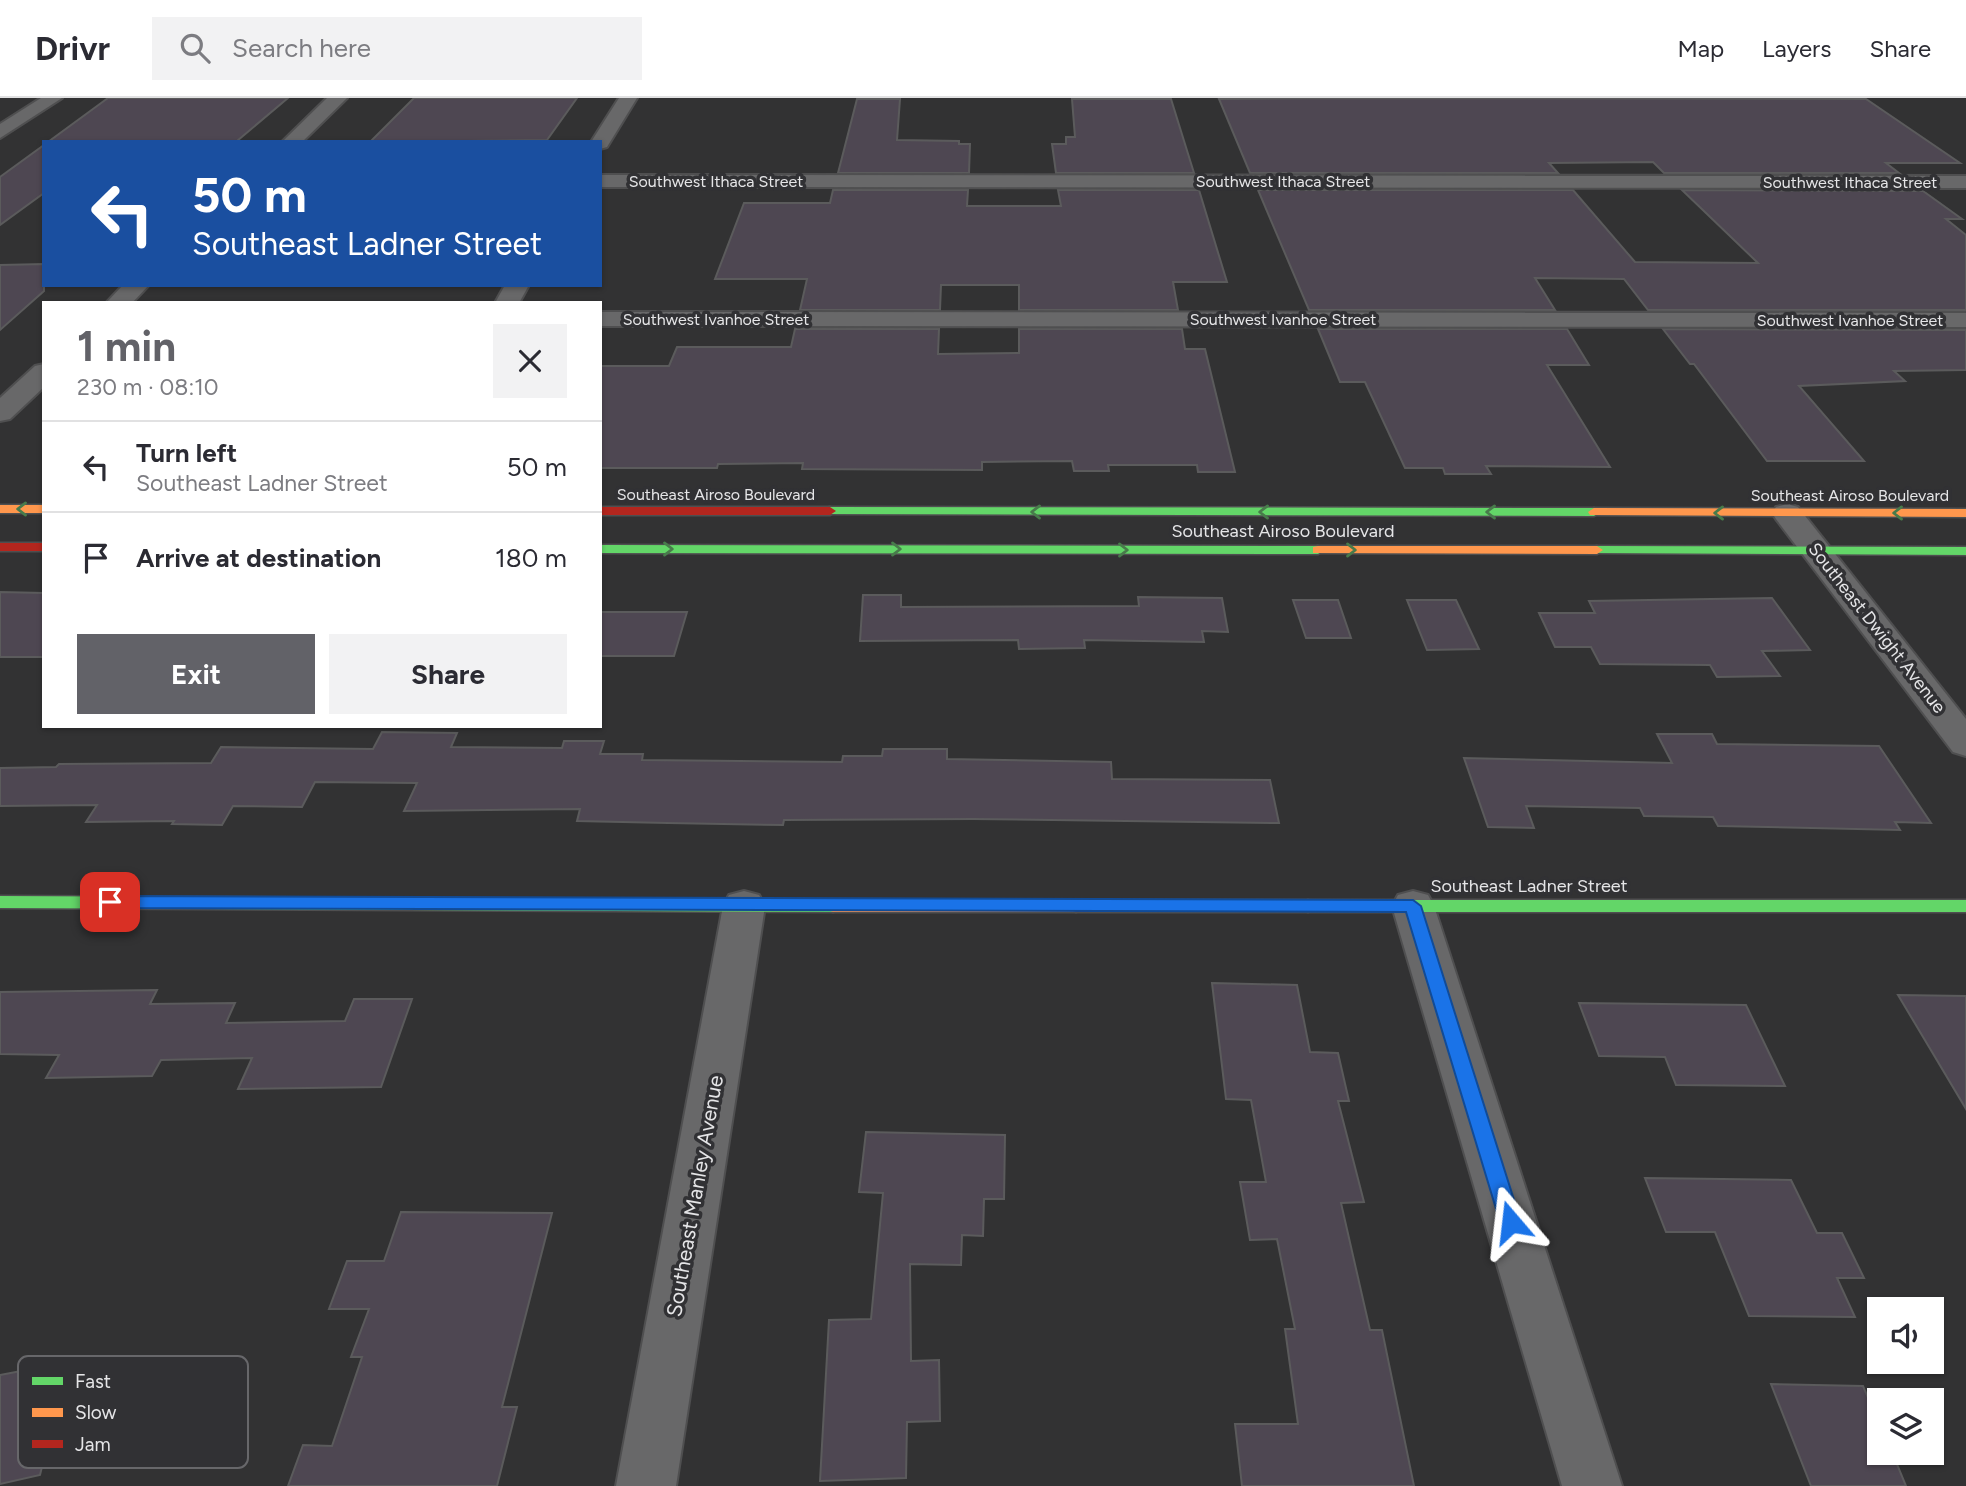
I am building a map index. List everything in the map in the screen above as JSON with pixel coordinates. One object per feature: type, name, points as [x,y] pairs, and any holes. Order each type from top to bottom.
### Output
[{"type":"main road","points":[[0,509],[42,509]]},
{"type":"main road","name":"Southeast Airoso Boulevard","points":[[602,511],[1966,513]]},
{"type":"main road","points":[[0,547],[42,547]]},
{"type":"main road","name":"Southeast Airoso Boulevard","points":[[602,549],[1966,551]]},
{"type":"main road","name":"Southeast Ladner Street","points":[[0,902],[744,906],[1966,906]]},
{"type":"street","points":[[0,132],[53,98]]},
{"type":"street","points":[[293,140],[338,98]]},
{"type":"street","points":[[602,140],[628,98]]},
{"type":"street","name":"Southwest Ithaca Street","points":[[602,181],[1966,182]]},
{"type":"street","points":[[120,301],[135,287]]},
{"type":"street","name":"Southwest Ivanhoe Street","points":[[602,318],[1966,320]]},
{"type":"street","points":[[0,413],[42,374]]},
{"type":"street","name":"Southeast Dwight Avenue","points":[[1787,513],[1966,744]]},
{"type":"street","name":"Southeast Manley Avenue","points":[[646,1486],[744,906]]},
{"type":"street","points":[[1413,906],[1592,1486]]},
{"type":"building","points":[[108,98],[288,98],[238,140],[51,140]]},
{"type":"building","points":[[414,98],[577,98],[547,140],[372,140]]},
{"type":"building","points":[[857,99],[900,99],[897,140],[959,141],[959,144],[970,144],[969,173],[838,173]]},
{"type":"building","points":[[1072,99],[1171,99],[1194,173],[1056,173],[1052,144],[1066,144],[1066,137],[1075,137]]},
{"type":"building","points":[[1219,99],[1866,99],[1960,163],[1886,163],[1899,173],[1664,173],[1653,162],[1549,163],[1558,173],[1250,173]]},
{"type":"building","points":[[42,146],[42,194],[0,225],[0,177]]},
{"type":"building","points":[[833,190],[968,190],[967,206],[1061,206],[1058,190],[1199,190],[1227,282],[1173,282],[1178,310],[1019,310],[1019,285],[941,285],[940,310],[800,310],[807,279],[715,279],[744,203],[830,203]]},
{"type":"building","points":[[1258,190],[1573,190],[1635,262],[1758,263],[1682,190],[1923,191],[1962,219],[1946,219],[1966,235],[1966,310],[1648,310],[1624,279],[1535,278],[1555,310],[1309,310]]},
{"type":"building","points":[[42,264],[44,291],[0,330],[0,265]]},
{"type":"building","points":[[795,329],[939,329],[938,354],[1019,353],[1019,329],[1182,329],[1185,349],[1205,349],[1235,472],[1198,472],[1197,465],[1108,465],[1109,471],[1074,471],[1072,461],[982,462],[982,470],[802,469],[803,463],[718,464],[717,468],[602,468],[602,366],[669,366],[677,347],[791,347]]},
{"type":"building","points":[[1318,329],[1567,329],[1589,365],[1547,365],[1610,467],[1486,466],[1491,474],[1445,474],[1443,468],[1405,468],[1365,382],[1340,382]]},
{"type":"building","points":[[1663,329],[1966,330],[1966,370],[1894,371],[1905,381],[1799,386],[1864,461],[1767,461],[1694,364],[1690,364]]},
{"type":"building","points":[[0,592],[42,593],[42,657],[0,657]]},
{"type":"building","points":[[863,595],[901,595],[901,607],[1139,606],[1138,597],[1222,598],[1228,632],[1202,631],[1204,642],[1084,640],[1085,648],[1019,649],[1018,640],[860,641]]},
{"type":"building","points":[[1772,598],[1810,650],[1762,651],[1780,676],[1717,677],[1710,665],[1600,664],[1591,647],[1555,647],[1539,613],[1595,613],[1589,601]]},
{"type":"building","points":[[1293,600],[1338,600],[1351,638],[1306,638]]},
{"type":"building","points":[[1407,600],[1456,600],[1479,649],[1427,650]]},
{"type":"building","points":[[602,612],[687,612],[674,656],[602,656]]},
{"type":"building","points":[[382,732],[457,733],[451,747],[562,748],[564,741],[604,741],[600,754],[643,754],[642,760],[842,762],[843,756],[882,756],[883,749],[947,749],[947,759],[1111,762],[1112,779],[1270,780],[1279,823],[973,819],[784,820],[783,825],[577,821],[580,809],[404,811],[417,783],[315,782],[302,807],[233,806],[222,825],[172,824],[174,821],[86,822],[97,805],[0,806],[0,768],[56,767],[59,764],[211,763],[221,747],[373,749]]},
{"type":"building","points":[[1657,734],[1712,734],[1717,744],[1879,746],[1931,823],[1895,822],[1900,830],[1718,826],[1713,817],[1644,816],[1640,808],[1526,806],[1534,828],[1488,827],[1464,758],[1672,763]]},
{"type":"building","points":[[1212,983],[1297,985],[1310,1052],[1338,1053],[1349,1101],[1338,1101],[1364,1202],[1341,1203],[1370,1330],[1382,1330],[1414,1486],[1242,1486],[1235,1424],[1298,1424],[1285,1329],[1295,1329],[1277,1239],[1250,1240],[1240,1182],[1266,1182],[1251,1100],[1226,1099]]},
{"type":"building","points":[[157,990],[150,1004],[235,1003],[226,1023],[345,1021],[354,999],[412,999],[381,1087],[238,1089],[252,1058],[161,1060],[152,1076],[46,1078],[59,1055],[0,1054],[0,992]]},
{"type":"building","points":[[1898,995],[1966,996],[1966,1109]]},
{"type":"building","points":[[1579,1003],[1746,1005],[1785,1086],[1676,1085],[1665,1057],[1599,1056]]},
{"type":"building","points":[[866,1132],[1005,1135],[1004,1199],[984,1199],[983,1236],[962,1235],[961,1265],[910,1264],[911,1361],[939,1360],[940,1421],[907,1422],[906,1478],[820,1481],[829,1320],[871,1319],[883,1193],[859,1192]]},
{"type":"building","points":[[1645,1178],[1791,1180],[1817,1233],[1842,1233],[1864,1278],[1837,1278],[1855,1317],[1749,1316],[1715,1232],[1666,1232]]},
{"type":"building","points":[[401,1212],[552,1213],[502,1407],[517,1407],[497,1486],[288,1486],[303,1445],[332,1446],[362,1357],[351,1357],[369,1309],[329,1309],[347,1261],[384,1261]]},
{"type":"building","points":[[18,1372],[18,1468],[42,1468],[40,1475],[0,1484],[0,1375]]},
{"type":"building","points":[[1771,1384],[1863,1386],[1867,1395],[1867,1465],[1897,1465],[1906,1486],[1811,1486]]},
{"type":"traffic: fast","points":[[830,511],[1594,512]]},
{"type":"traffic: fast","points":[[602,549],[1318,550]]},
{"type":"traffic: fast","points":[[1597,550],[1966,551]]},
{"type":"traffic: fast","points":[[0,902],[833,906]]},
{"type":"traffic: fast","points":[[1308,906],[1966,906]]},
{"type":"traffic: slow","points":[[0,509],[42,509]]},
{"type":"traffic: slow","points":[[1594,512],[1966,513]]},
{"type":"traffic: slow","points":[[1318,550],[1597,550]]},
{"type":"traffic: slow","points":[[833,906],[1076,906]]},
{"type":"traffic: jam","points":[[602,511],[830,511]]},
{"type":"traffic: jam","points":[[0,547],[42,547]]},
{"type":"traffic: jam","points":[[1076,906],[1308,906]]},
{"type":"route","points":[[110,902],[1413,906],[1511,1222]]}]
